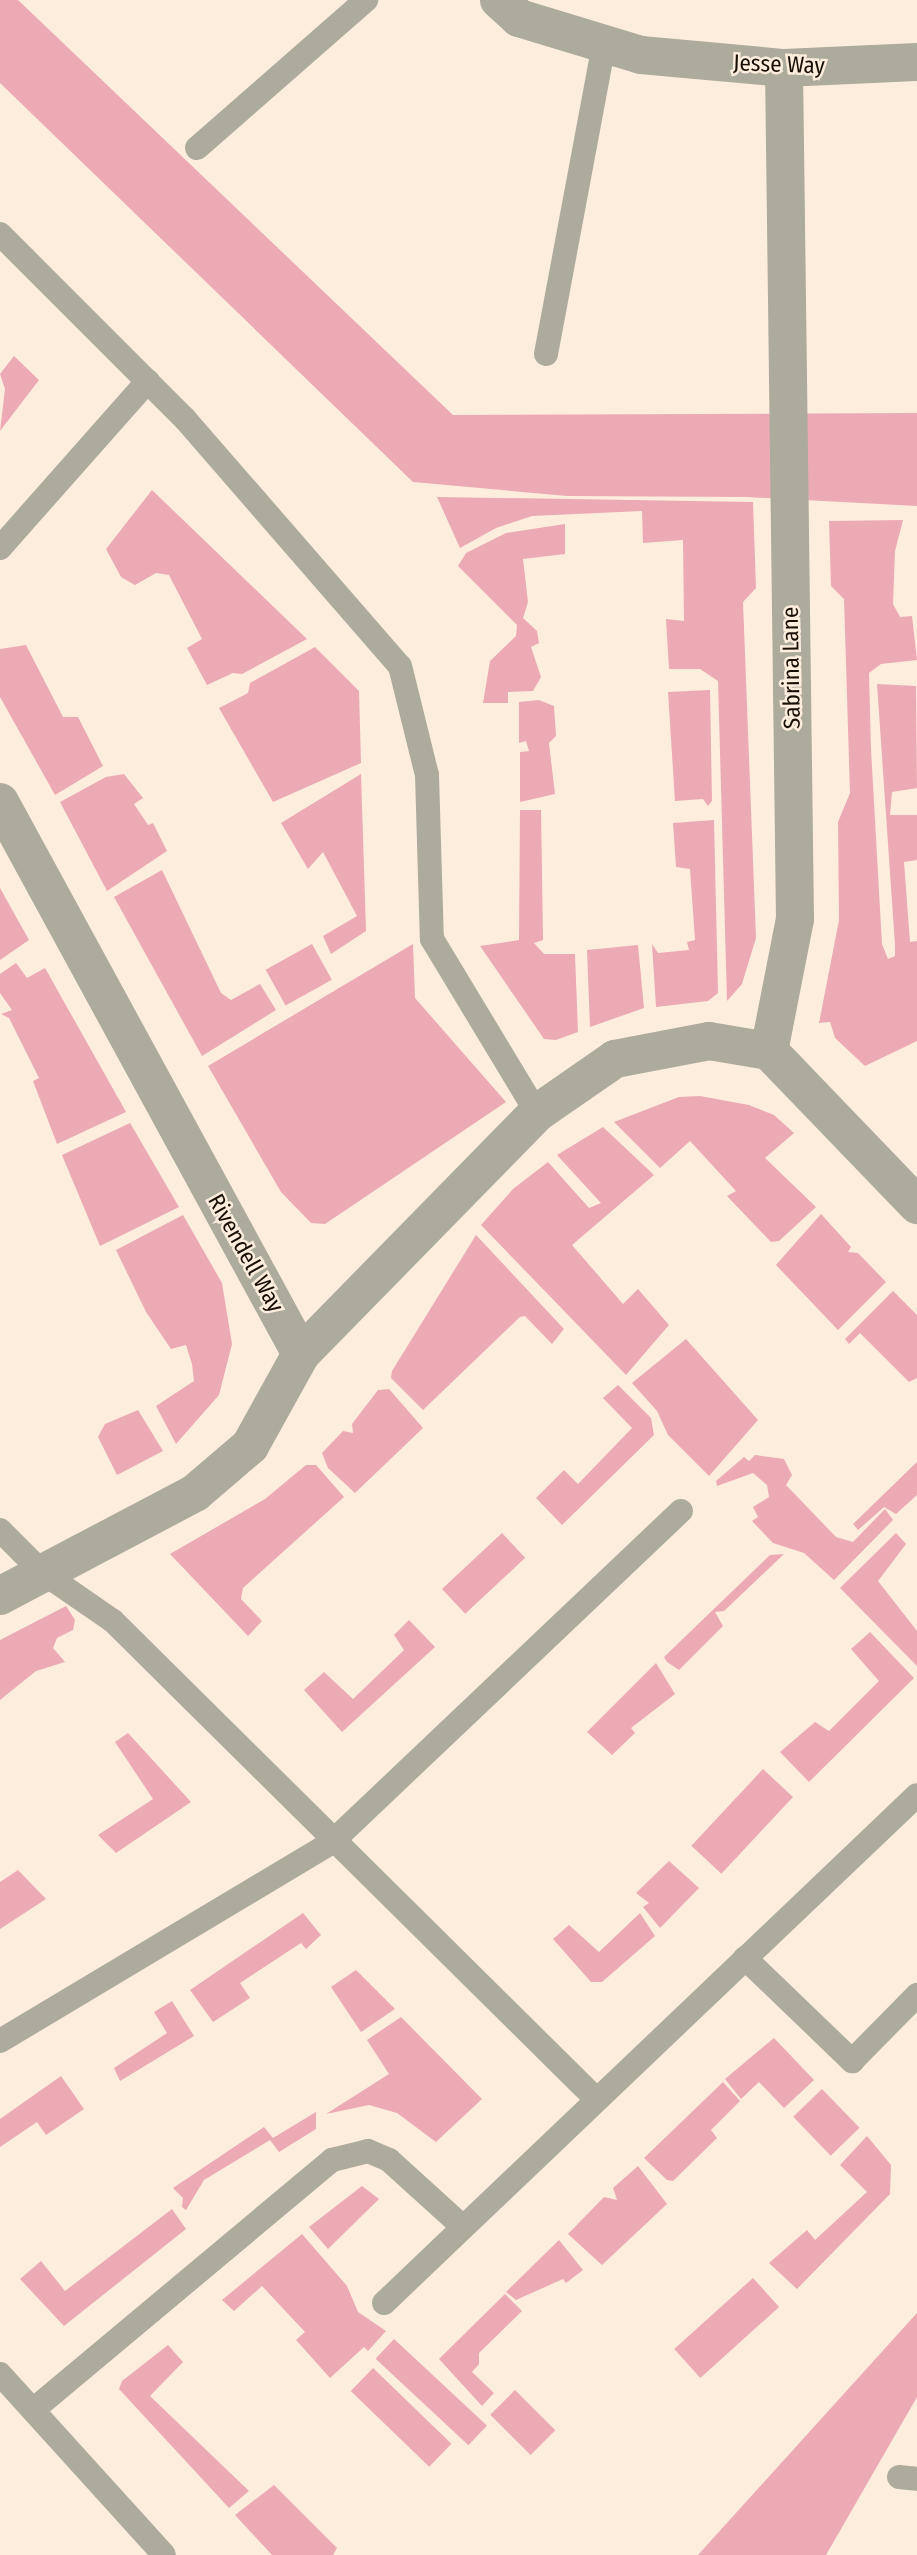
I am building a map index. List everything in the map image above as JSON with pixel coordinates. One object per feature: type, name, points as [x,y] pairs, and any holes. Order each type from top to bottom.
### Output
[{"type":"street","name":"Jesse Way","points":[[499,0],[519,18],[641,55],[785,68],[917,62]]},
{"type":"street","name":"Sabrina Lane","points":[[769,1051],[795,919],[785,68]]},
{"type":"street","name":"Rivendell Way","points":[[0,802],[301,1354]]},
{"type":"street","points":[[0,1596],[195,1493],[250,1446],[301,1354],[537,1112],[615,1059],[709,1041],[769,1051],[917,1205]]},
{"type":"lane","points":[[197,148],[366,0]]},
{"type":"lane","points":[[546,354],[604,44]]},
{"type":"lane","points":[[0,234],[148,381],[400,666],[427,775],[432,939],[537,1112]]},
{"type":"lane","points":[[0,548],[148,381]]},
{"type":"lane","points":[[0,2040],[332,1842],[681,1511]]},
{"type":"lane","points":[[0,1530],[42,1572],[113,1622],[332,1842],[596,2099]]},
{"type":"lane","points":[[384,2303],[917,1794]]},
{"type":"lane","points":[[745,1958],[852,2061],[917,1996]]},
{"type":"lane","points":[[33,2410],[332,2160],[368,2151],[389,2160],[463,2227]]},
{"type":"lane","points":[[0,2374],[164,2555]]},
{"type":"shaded area","points":[[0,0],[18,0],[453,415],[917,413],[917,506],[746,497],[567,496],[413,482],[0,83]]},
{"type":"shaded area","points":[[14,356],[39,380],[0,431],[5,389],[0,374]]},
{"type":"shaded area","points":[[152,490],[307,639],[242,674],[233,673],[207,685],[187,648],[202,639],[169,575],[156,573],[135,585],[121,577],[106,549]]},
{"type":"shaded area","points":[[437,497],[753,502],[756,588],[743,602],[756,938],[742,984],[727,1001],[718,681],[700,669],[669,669],[666,619],[684,621],[683,540],[643,543],[642,511],[532,516],[496,528],[460,548]]},
{"type":"shaded area","points":[[903,520],[895,551],[893,604],[900,617],[912,616],[917,660],[881,664],[869,673],[871,749],[882,944],[888,959],[895,956],[895,945],[877,684],[916,686],[917,788],[892,792],[890,815],[917,815],[917,860],[904,862],[910,942],[917,941],[917,1041],[865,1066],[835,1038],[830,1022],[819,1023],[839,920],[838,822],[850,793],[844,599],[831,586],[829,521]]},
{"type":"shaded area","points":[[565,524],[565,554],[523,559],[528,602],[523,618],[537,631],[539,643],[531,647],[541,677],[533,691],[508,692],[508,703],[483,703],[490,661],[516,636],[517,625],[458,566],[466,553],[506,533]]},
{"type":"shaded area","points":[[26,645],[63,717],[78,717],[103,766],[55,795],[0,697],[0,649]]},
{"type":"shaded area","points":[[315,647],[359,691],[361,763],[273,802],[219,708],[248,693],[250,683]]},
{"type":"shaded area","points":[[710,690],[712,801],[708,806],[703,799],[675,801],[668,692]]},
{"type":"shaded area","points":[[539,700],[554,706],[556,736],[549,743],[555,794],[520,802],[520,752],[529,751],[526,741],[519,743],[519,702]]},
{"type":"shaded area","points":[[124,774],[143,798],[134,804],[148,825],[153,823],[167,851],[107,891],[60,802],[106,777]]},
{"type":"shaded area","points":[[361,774],[366,931],[331,954],[323,936],[357,916],[323,852],[308,869],[281,823]]},
{"type":"shaded area","points":[[520,810],[541,810],[543,940],[534,943],[544,954],[575,954],[578,1032],[556,1040],[544,1039],[480,946],[519,940]]},
{"type":"shaded area","points":[[714,820],[718,993],[708,1001],[656,1007],[652,944],[658,953],[689,950],[687,942],[695,940],[690,869],[676,867],[673,823]]},
{"type":"shaded area","points":[[162,870],[221,993],[231,1000],[260,984],[276,1010],[202,1056],[114,897]]},
{"type":"shaded area","points":[[0,888],[29,940],[0,960]]},
{"type":"shaded area","points":[[312,944],[332,980],[286,1006],[266,970]]},
{"type":"shaded area","points":[[413,944],[415,998],[506,1102],[325,1224],[311,1223],[281,1192],[208,1066]]},
{"type":"shaded area","points":[[638,945],[644,1008],[590,1027],[587,950]]},
{"type":"shaded area","points":[[16,963],[27,978],[45,968],[126,1112],[57,1144],[33,1081],[39,1078],[9,1018],[1,1014],[12,1010],[0,993],[0,974]]},
{"type":"shaded area","points":[[700,1096],[749,1105],[774,1115],[794,1133],[765,1158],[816,1207],[779,1241],[771,1242],[727,1196],[736,1191],[690,1141],[660,1168],[614,1122],[679,1097]]},
{"type":"shaded area","points":[[130,1123],[179,1207],[100,1246],[62,1155]]},
{"type":"shaded area","points":[[603,1127],[654,1175],[572,1245],[623,1304],[638,1289],[669,1325],[626,1375],[481,1225],[513,1189],[548,1162],[589,1208],[601,1203],[557,1155]]},
{"type":"shaded area","points":[[821,1214],[851,1247],[848,1252],[858,1253],[886,1282],[838,1330],[776,1265]]},
{"type":"shaded area","points":[[183,1215],[222,1283],[232,1344],[219,1395],[176,1444],[156,1406],[194,1381],[192,1364],[186,1345],[171,1349],[146,1312],[116,1250]]},
{"type":"shaded area","points":[[476,1235],[564,1329],[552,1344],[525,1316],[520,1317],[423,1410],[391,1378],[392,1371]]},
{"type":"shaded area","points":[[893,1291],[917,1315],[917,1378],[909,1382],[860,1333],[849,1344],[845,1339]]},
{"type":"shaded area","points":[[686,1339],[758,1420],[709,1476],[668,1435],[657,1411],[632,1383]]},
{"type":"shaded area","points":[[618,1385],[651,1418],[654,1435],[562,1525],[536,1498],[564,1470],[578,1484],[632,1428],[603,1398]]},
{"type":"shaded area","points":[[389,1389],[423,1428],[355,1493],[328,1468],[322,1453],[343,1431],[353,1433],[352,1424],[378,1390]]},
{"type":"shaded area","points":[[138,1410],[163,1451],[117,1475],[98,1437],[105,1424]]},
{"type":"shaded area","points":[[755,1455],[784,1459],[792,1475],[786,1485],[836,1537],[853,1542],[885,1509],[893,1520],[834,1580],[804,1553],[773,1543],[752,1521],[758,1517],[753,1507],[769,1497],[767,1485],[753,1473],[717,1486],[716,1481],[744,1457],[749,1461]]},
{"type":"shaded area","points":[[917,1462],[917,1495],[896,1514],[884,1507],[858,1530],[853,1524]]},
{"type":"shaded area","points":[[306,1465],[316,1465],[344,1497],[243,1588],[241,1599],[262,1621],[248,1636],[170,1554],[265,1499]]},
{"type":"shaded area","points":[[502,1533],[525,1558],[465,1614],[442,1589]]},
{"type":"shaded area","points":[[896,1533],[906,1544],[878,1581],[917,1631],[917,1666],[840,1588]]},
{"type":"shaded area","points":[[784,1554],[724,1611],[715,1612],[723,1626],[679,1670],[667,1662],[664,1657],[770,1555]]},
{"type":"shaded area","points":[[66,1606],[75,1620],[73,1630],[57,1638],[53,1648],[65,1662],[36,1671],[0,1700],[0,1640]]},
{"type":"shaded area","points":[[409,1620],[435,1647],[342,1732],[304,1690],[324,1672],[353,1699],[404,1650],[394,1635]]},
{"type":"shaded area","points":[[870,1632],[914,1678],[809,1782],[780,1752],[815,1722],[829,1731],[879,1681],[851,1649]]},
{"type":"shaded area","points":[[656,1663],[675,1694],[631,1728],[635,1733],[612,1755],[587,1732]]},
{"type":"shaded area","points":[[128,1733],[191,1802],[116,1853],[98,1835],[153,1799],[115,1742]]},
{"type":"shaded area","points":[[763,1769],[793,1797],[721,1874],[691,1846]]},
{"type":"shaded area","points":[[669,1861],[699,1888],[660,1928],[643,1907],[649,1903],[636,1893]]},
{"type":"shaded area","points":[[18,1870],[46,1899],[0,1929],[0,1882]]},
{"type":"shaded area","points":[[303,1913],[321,1935],[306,1949],[301,1943],[240,1983],[250,1998],[213,2022],[190,1990]]},
{"type":"shaded area","points":[[640,1913],[655,1936],[602,1982],[591,1982],[553,1939],[569,1925],[599,1952]]},
{"type":"shaded area","points":[[356,1970],[395,2009],[361,2032],[331,1987]]},
{"type":"shaded area","points":[[172,2001],[194,2036],[120,2081],[114,2068],[167,2033],[154,2012]]},
{"type":"shaded area","points":[[401,2017],[482,2099],[436,2142],[397,2113],[369,2105],[326,2114],[389,2074],[367,2040]]},
{"type":"shaded area","points":[[774,2038],[814,2080],[784,2108],[759,2082],[741,2099],[725,2079]]},
{"type":"shaded area","points":[[61,2076],[84,2109],[46,2135],[37,2122],[0,2147],[0,2119]]},
{"type":"shaded area","points":[[723,2082],[740,2101],[711,2130],[717,2138],[673,2181],[667,2180],[644,2158]]},
{"type":"shaded area","points":[[822,2089],[860,2128],[831,2156],[793,2117]]},
{"type":"shaded area","points":[[316,2112],[316,2129],[279,2152],[270,2140],[204,2180],[186,2210],[182,2207],[183,2198],[173,2188],[264,2127],[273,2138]]},
{"type":"shaded area","points":[[867,2136],[891,2165],[890,2194],[797,2289],[769,2263],[807,2230],[815,2240],[867,2192],[840,2165]]},
{"type":"shaded area","points":[[638,2166],[667,2204],[602,2265],[568,2234],[604,2197],[617,2200],[613,2188]]},
{"type":"shaded area","points":[[362,2186],[379,2199],[328,2249],[309,2227]]},
{"type":"shaded area","points":[[172,2209],[186,2229],[64,2326],[20,2279],[41,2261],[65,2291]]},
{"type":"shaded area","points":[[302,2234],[347,2286],[358,2312],[386,2331],[368,2351],[364,2347],[330,2378],[296,2340],[305,2332],[262,2286],[234,2311],[222,2300]]},
{"type":"shaded area","points":[[559,2240],[583,2270],[566,2283],[563,2279],[516,2300],[506,2292]]},
{"type":"shaded area","points":[[753,2278],[779,2307],[700,2378],[674,2349]]},
{"type":"shaded area","points":[[505,2294],[522,2311],[479,2353],[479,2364],[472,2372],[494,2393],[482,2406],[439,2359]]},
{"type":"shaded area","points":[[917,2313],[917,2397],[826,2555],[698,2555]]},
{"type":"shaded area","points":[[394,2339],[487,2426],[468,2445],[376,2359]]},
{"type":"shaded area","points":[[168,2345],[183,2362],[150,2396],[249,2491],[229,2508],[119,2389],[122,2381]]},
{"type":"shaded area","points":[[373,2368],[451,2444],[429,2467],[351,2391]]},
{"type":"shaded area","points":[[515,2390],[555,2430],[531,2455],[490,2415]]},
{"type":"shaded area","points":[[274,2485],[337,2548],[333,2555],[272,2555],[235,2515]]}]
